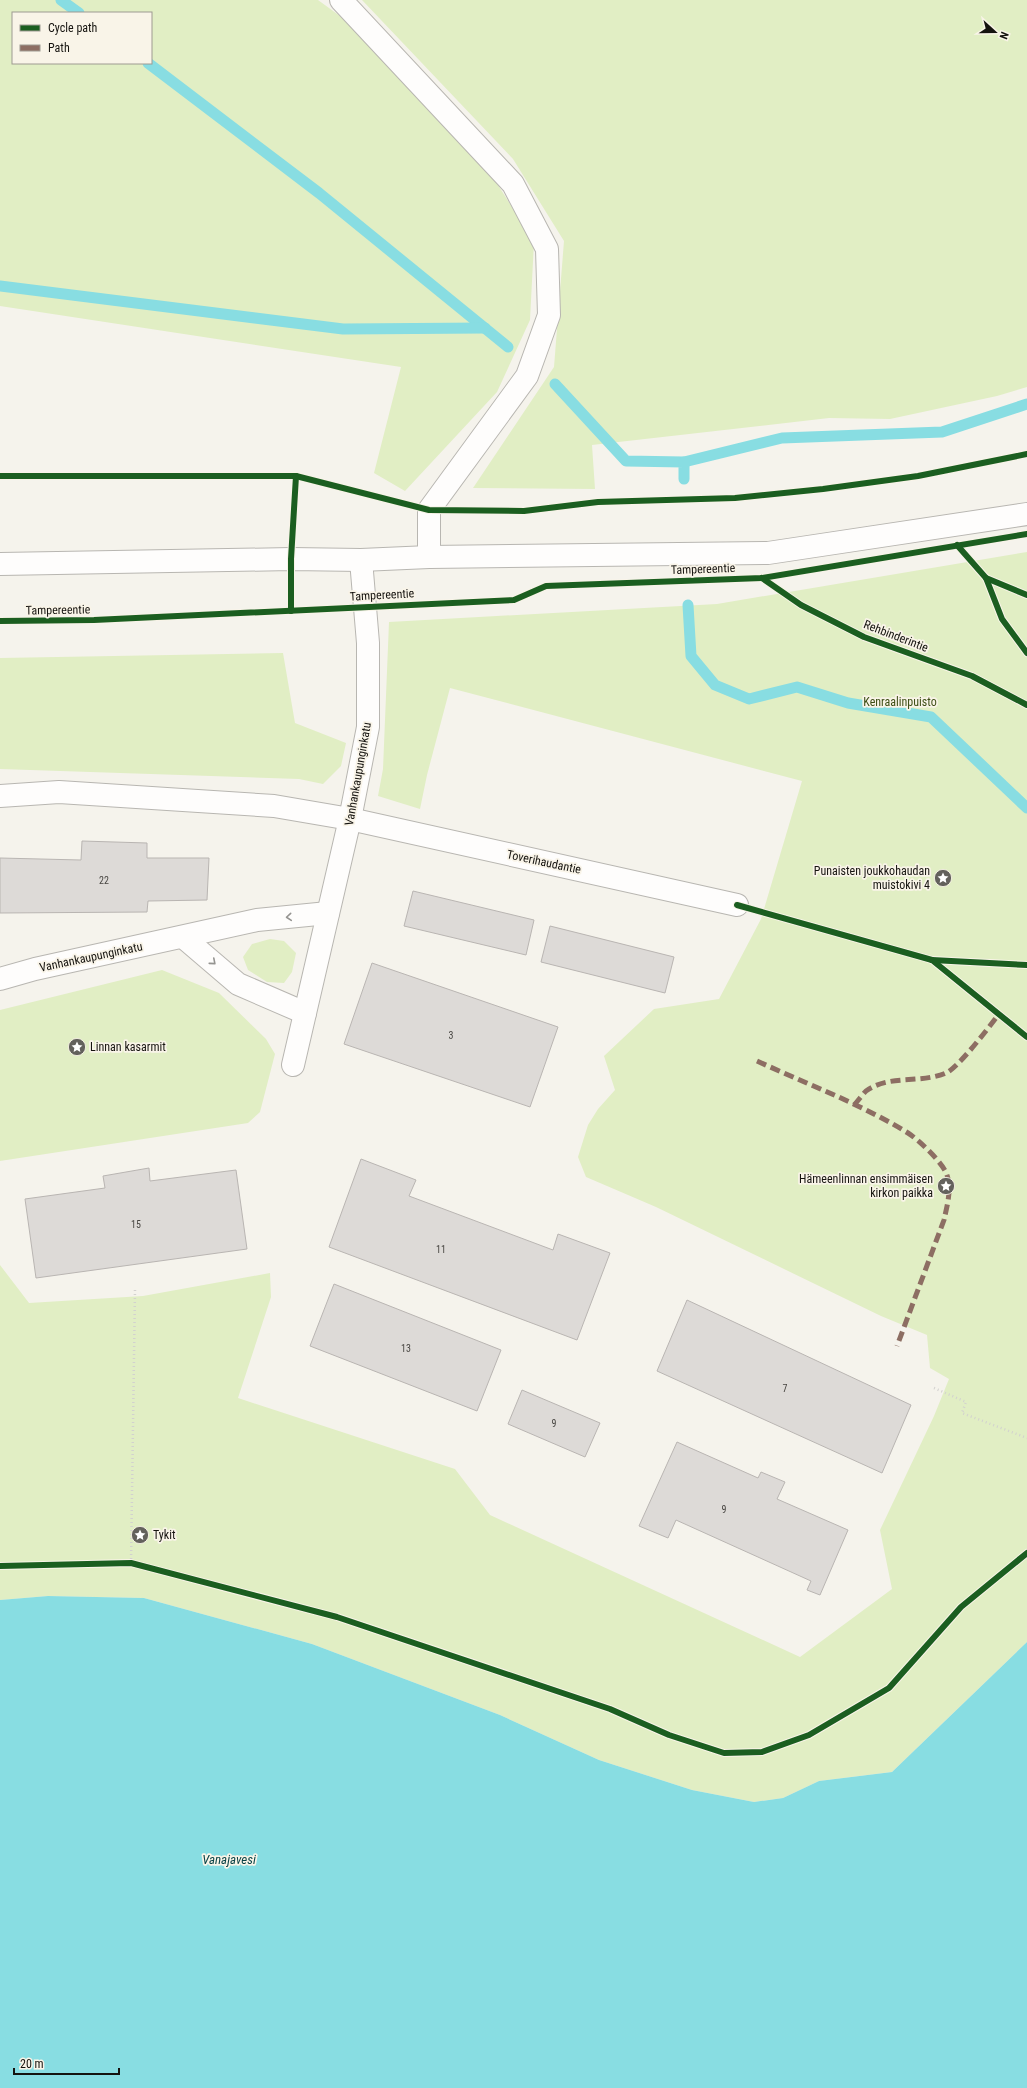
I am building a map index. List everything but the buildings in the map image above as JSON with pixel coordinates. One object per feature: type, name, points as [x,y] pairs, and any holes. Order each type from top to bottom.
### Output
[{"type":"main road","points":[[342,0],[513,184],[547,249],[549,315],[526,376],[430,510],[429,557]]},
{"type":"main road","name":"Tampereentie","points":[[0,564],[291,558],[361,560],[429,557],[768,553],[1027,514]]},
{"type":"main road","name":"Vanhankaupunginkatu","points":[[292,1065],[350,819],[368,727],[368,643],[361,560]]},
{"type":"main road","name":"Toverihaudantie","points":[[0,796],[59,792],[274,806],[350,819],[737,905]]},
{"type":"main road","name":"Vanhankaupunginkatu","points":[[0,979],[257,920],[328,913]]},
{"type":"main road","points":[[183,937],[238,984],[305,1013]]},
{"type":"path","points":[[131,1563],[135,1289]]},
{"type":"path","points":[[934,1388],[966,1402],[962,1413],[1027,1438]]},
{"type":"path","points":[[124,1563],[139,1565]]},
{"type":"green space","points":[[0,0],[318,0],[377,43],[474,147],[534,242],[530,320],[497,392],[405,491],[374,473],[401,367],[0,306]]},
{"type":"green space","points":[[362,0],[1027,0],[1027,387],[997,396],[890,419],[829,418],[592,445],[595,489],[473,488],[554,367],[564,241],[513,159]]},
{"type":"green space","name":"Kenraalinpuisto","points":[[1027,552],[1027,1642],[892,1772],[819,1781],[783,1798],[754,1802],[692,1790],[599,1760],[500,1715],[312,1644],[144,1598],[48,1596],[0,1600],[0,1265],[29,1303],[143,1296],[270,1273],[271,1297],[238,1398],[455,1469],[490,1515],[800,1657],[892,1589],[880,1530],[934,1416],[949,1379],[930,1368],[927,1335],[881,1316],[656,1207],[586,1177],[578,1157],[588,1125],[598,1109],[615,1090],[604,1056],[654,1009],[719,999],[761,919],[802,781],[450,688],[427,775],[420,809],[378,796],[383,769],[389,622],[717,604]]},
{"type":"green space","points":[[283,653],[295,723],[346,743],[341,766],[323,784],[299,779],[0,769],[0,658]]},
{"type":"green space","points":[[270,939],[284,941],[296,953],[292,972],[284,983],[267,982],[248,970],[243,957],[252,944]]},
{"type":"green space","points":[[162,970],[219,993],[266,1039],[275,1054],[260,1112],[248,1123],[0,1161],[0,1010]]},
{"type":"water","name":"Vanajavesi","points":[[48,1596],[144,1598],[312,1644],[500,1715],[599,1760],[692,1790],[754,1802],[783,1798],[819,1781],[892,1772],[1027,1642],[1027,2088],[0,2088],[0,1600]]},
{"type":"waterway","points":[[61,0],[78,12]]},
{"type":"waterway","points":[[149,64],[319,193],[508,347]]},
{"type":"waterway","points":[[0,286],[343,329],[485,328]]},
{"type":"waterway","points":[[555,384],[626,461],[684,462],[684,479]]},
{"type":"waterway","points":[[684,462],[782,438],[942,432],[1027,404]]},
{"type":"waterway","points":[[688,605],[691,656],[715,685],[749,699],[797,687],[848,703],[931,717],[1027,808]]},
{"type":"marked path","points":[[854,1105],[866,1091],[875,1086],[895,1081],[936,1076],[951,1070],[966,1055],[999,1014]]},
{"type":"marked path","points":[[757,1061],[872,1113],[908,1133],[930,1152],[945,1170],[949,1192],[944,1220],[897,1346]]},
{"type":"cycle path","points":[[0,476],[296,476],[429,510],[524,511],[598,502],[735,498],[823,489],[918,476],[1027,454]]},
{"type":"cycle path","points":[[291,611],[291,559],[296,476]]},
{"type":"cycle path","points":[[0,621],[94,620],[514,600],[546,586],[762,578],[1027,534]]},
{"type":"cycle path","points":[[957,545],[986,578],[1027,595]]},
{"type":"cycle path","name":"Rehbinderintie","points":[[762,578],[801,605],[864,637],[972,676],[1027,705]]},
{"type":"cycle path","points":[[986,578],[1002,619],[1027,653]]},
{"type":"cycle path","points":[[737,905],[932,960],[1027,1037]]},
{"type":"cycle path","points":[[932,960],[1027,965]]},
{"type":"cycle path","points":[[0,1566],[131,1563],[337,1617],[610,1709],[669,1735],[724,1753],[762,1752],[809,1735],[889,1688],[961,1607],[1027,1553]]},
{"type":"place","name":"Punaisten joukkohaudan muistokivi 4","points":[[943,878]]},
{"type":"place","name":"Linnan kasarmit","points":[[77,1047]]},
{"type":"place","name":"Hämeenlinnan ensimmäisen kirkon paikka","points":[[946,1186]]},
{"type":"place","name":"Tykit","points":[[140,1535]]}]
